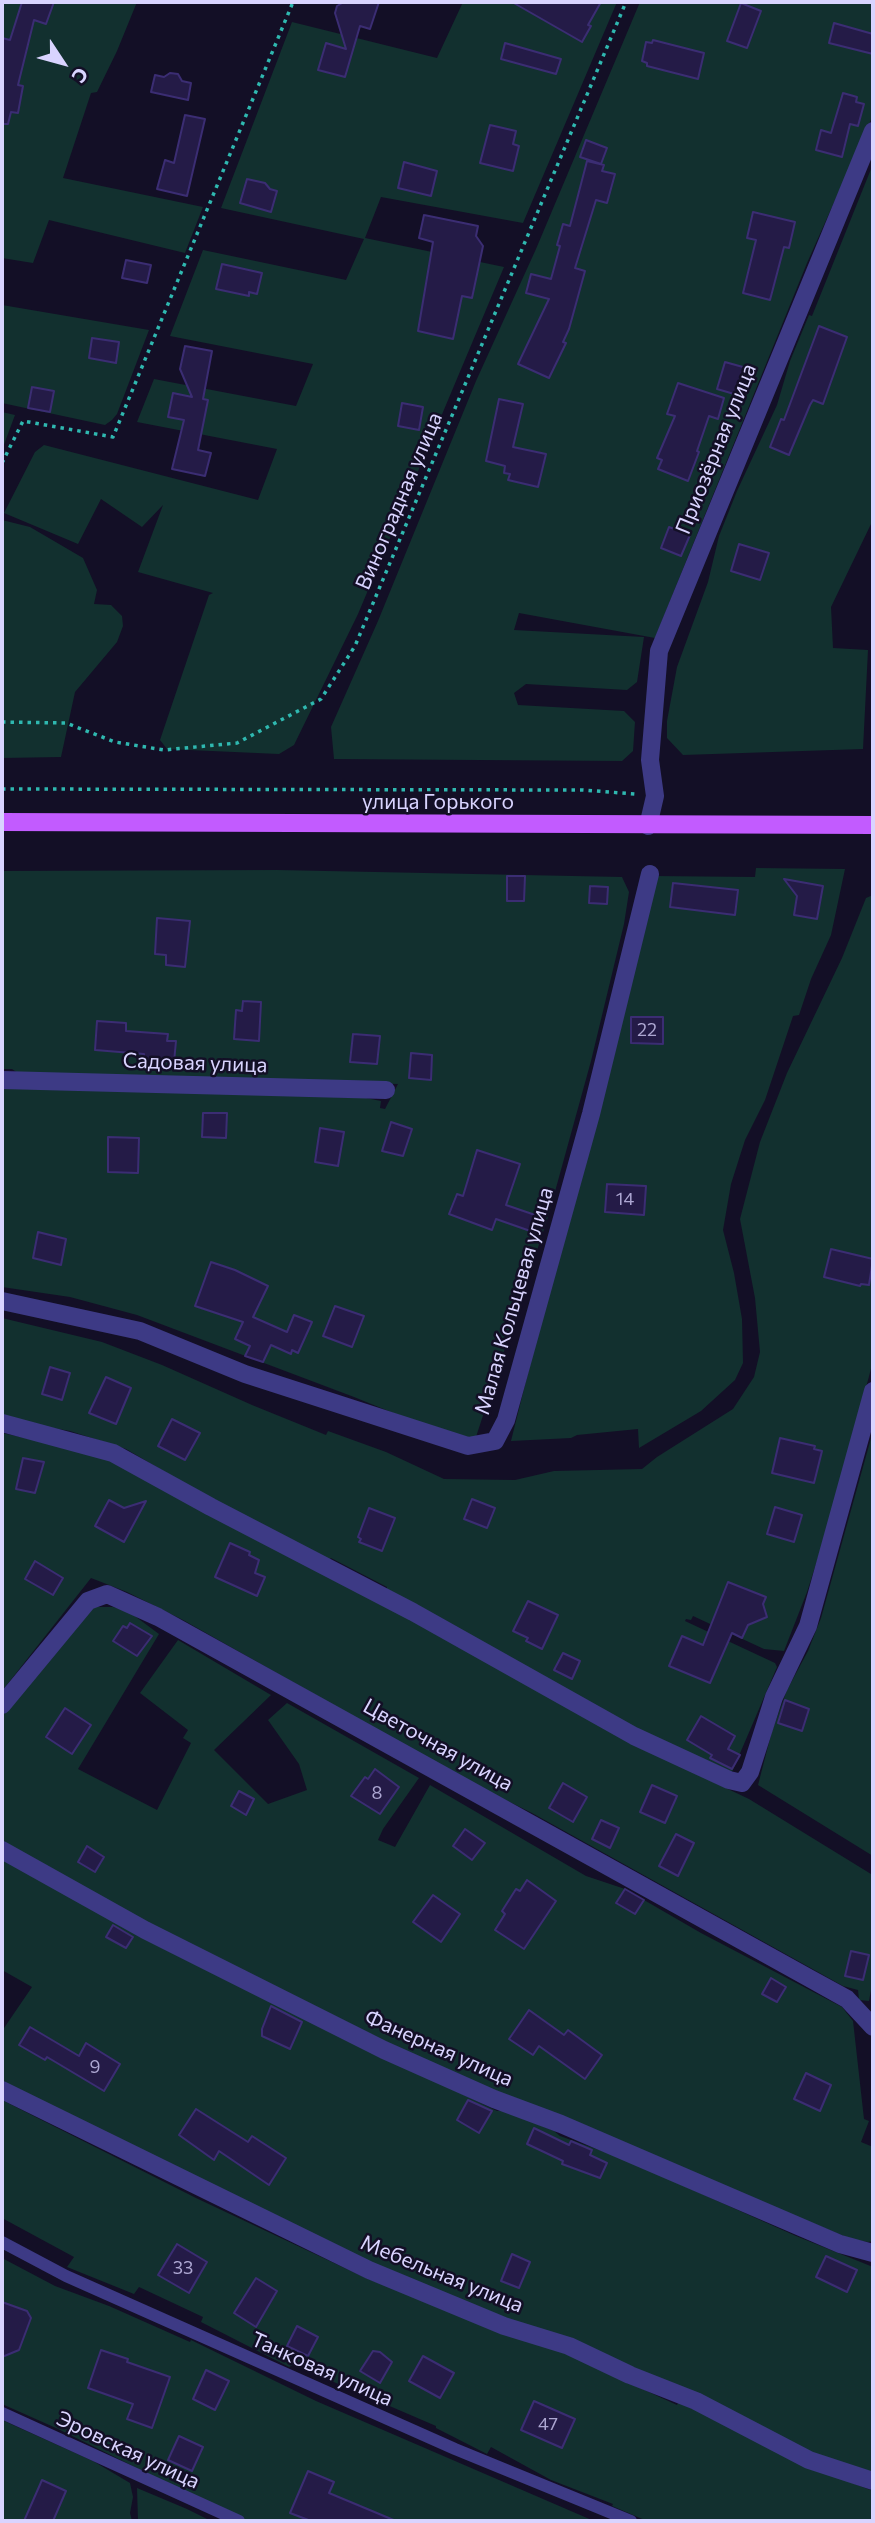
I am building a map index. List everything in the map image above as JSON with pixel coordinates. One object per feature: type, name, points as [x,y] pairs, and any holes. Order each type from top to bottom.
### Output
[{"type":"main road","name":"улица Горького","points":[[2,822],[873,825]]},
{"type":"street","name":"Приозёрная улица","points":[[649,826],[655,796],[650,760],[659,651],[873,131]]},
{"type":"street","name":"Малая Кольцевая улица","points":[[2,1301],[140,1331],[245,1374],[468,1446],[495,1441],[506,1420],[583,1141],[650,874]]},
{"type":"street","name":"Садовая улица","points":[[2,1080],[386,1090]]},
{"type":"street","points":[[2,1423],[113,1453],[413,1612],[634,1736],[729,1780],[743,1783],[750,1772],[774,1697],[808,1626],[873,1391]]},
{"type":"street","name":"Цветочная улица","points":[[2,1705],[88,1601],[107,1594],[182,1630],[847,1999],[873,2027]]},
{"type":"street","name":"Фанерная улица","points":[[2,1850],[145,1930],[384,2050],[840,2244],[873,2253]]},
{"type":"street","name":"Мебельная улица","points":[[2,2090],[369,2270],[504,2326],[569,2346],[629,2375],[696,2401],[809,2460],[873,2481]]},
{"type":"lane","name":"Танковая улица","points":[[2,2242],[78,2282],[455,2449],[631,2521]]},
{"type":"lane","name":"Эровская улица","points":[[2,2413],[239,2521]]},
{"type":"path","points":[[2,463],[23,421],[113,437],[293,2]]},
{"type":"path","name":"Виноградная улица","points":[[2,722],[66,723],[115,742],[164,750],[237,743],[321,699],[355,646],[626,2]]},
{"type":"path","points":[[2,789],[583,790],[655,796]]},
{"type":"green space","points":[[2,2],[137,2],[97,92],[91,93],[63,178],[203,207],[185,253],[49,220],[33,263],[2,258]]},
{"type":"green space","points":[[463,2],[617,2],[523,223],[381,197],[365,238],[504,267],[358,614],[294,745],[279,754],[167,749],[160,740],[209,595],[213,593],[138,572],[163,505],[142,527],[101,499],[78,544],[4,513],[35,452],[44,445],[258,500],[277,449],[137,422],[154,379],[296,406],[313,364],[170,336],[203,250],[346,280],[364,239],[221,208],[292,22],[437,58]]},
{"type":"green space","points":[[640,2],[873,2],[873,115],[807,263],[655,638],[519,613],[514,630],[644,637],[637,682],[627,690],[526,684],[514,693],[518,705],[624,711],[635,722],[633,751],[622,761],[334,759],[331,727],[378,621],[476,381],[536,249]]},
{"type":"green space","points":[[873,164],[873,511],[871,524],[831,607],[833,648],[868,650],[863,749],[683,755],[667,738],[667,721],[677,667],[708,582],[719,536],[777,405],[790,361],[809,315],[812,316]]},
{"type":"green space","points":[[2,305],[149,330],[117,414],[112,420],[105,425],[2,403]]},
{"type":"green space","points":[[2,412],[15,415],[2,450]]},
{"type":"green space","points":[[2,520],[30,527],[83,558],[97,590],[94,604],[111,605],[122,616],[123,626],[117,642],[75,692],[61,757],[2,758]]},
{"type":"green space","points":[[756,868],[845,869],[831,935],[811,979],[799,1015],[793,1016],[765,1100],[745,1140],[731,1184],[723,1230],[742,1319],[743,1363],[735,1380],[701,1411],[639,1448],[638,1429],[577,1435],[571,1438],[511,1441],[652,876],[755,877]]},
{"type":"green space","points":[[277,870],[622,877],[629,892],[624,924],[591,1061],[548,1217],[474,1443],[467,1443],[137,1315],[70,1297],[2,1287],[2,1089],[10,1086],[366,1098],[381,1101],[380,1108],[385,1109],[398,1084],[22,1076],[12,1069],[2,1069],[2,871]]},
{"type":"green space","points":[[873,895],[873,1361],[837,1498],[807,1592],[784,1651],[764,1649],[693,1616],[691,1620],[685,1621],[775,1663],[777,1667],[732,1772],[642,1731],[386,1591],[387,1587],[206,1496],[126,1449],[70,1431],[2,1419],[2,1318],[102,1342],[326,1435],[328,1431],[386,1452],[444,1479],[515,1480],[554,1471],[642,1469],[733,1409],[754,1377],[760,1352],[755,1298],[740,1219],[760,1142],[787,1073],[842,958],[866,898]]},
{"type":"green space","points":[[873,1431],[873,1856],[758,1785],[772,1731],[787,1690],[808,1651],[821,1618]]},
{"type":"green space","points":[[2,1433],[96,1453],[409,1619],[631,1743],[749,1799],[871,1874],[873,1979],[869,2001],[859,2000],[858,1990],[843,1986],[532,1813],[473,1784],[183,1620],[127,1592],[91,1578],[2,1691]]},
{"type":"green space","points":[[94,1607],[113,1607],[128,1611],[159,1634],[78,1769],[157,1810],[191,1743],[183,1738],[188,1730],[140,1693],[178,1640],[271,1695],[214,1750],[268,1804],[307,1790],[299,1764],[268,1720],[287,1703],[419,1778],[378,1840],[395,1847],[430,1785],[586,1876],[625,1889],[701,1933],[842,2007],[853,2021],[864,2119],[869,2121],[861,2142],[873,2147],[873,2241],[851,2239],[387,2046],[101,1898],[2,1843],[2,1714]]},
{"type":"green space","points":[[2,1859],[322,2026],[497,2111],[505,2111],[560,2136],[619,2157],[796,2236],[873,2267],[873,2474],[812,2453],[447,2299],[2,2083],[2,2031],[32,1987],[2,1970]]},
{"type":"green space","points":[[2,2100],[196,2198],[368,2279],[560,2351],[677,2405],[679,2401],[805,2465],[873,2491],[873,2521],[647,2521],[612,2506],[613,2504],[551,2480],[491,2447],[487,2454],[436,2426],[306,2370],[293,2365],[289,2367],[201,2322],[203,2317],[139,2287],[134,2294],[67,2267],[74,2257],[2,2218]]},
{"type":"green space","points":[[2,2258],[55,2286],[109,2306],[190,2342],[191,2340],[316,2401],[594,2521],[244,2521],[2,2404]]},
{"type":"green space","points":[[2,2420],[93,2461],[130,2483],[133,2497],[130,2513],[132,2521],[2,2521]]},
{"type":"green space","points":[[137,2488],[187,2509],[211,2521],[138,2521]]},
{"type":"building","points":[[22,2],[54,2],[46,24],[34,20],[18,85],[23,86],[18,113],[11,112],[8,124],[2,124],[2,38],[10,40]]},
{"type":"building","points":[[344,2],[379,2],[370,29],[360,26],[345,77],[318,70],[326,43],[346,49],[335,13],[337,6]]},
{"type":"building","points":[[512,2],[601,2],[582,42]]},
{"type":"building","points":[[741,3],[761,11],[747,48],[727,41]]},
{"type":"building","points":[[834,23],[873,34],[873,54],[829,43]]},
{"type":"building","points":[[653,40],[704,53],[698,79],[647,66],[647,63],[642,61],[646,42],[652,43]]},
{"type":"building","points":[[505,43],[561,59],[556,74],[501,59]]},
{"type":"building","points":[[170,73],[178,74],[182,81],[191,83],[188,100],[151,92],[155,75],[164,77]]},
{"type":"building","points":[[843,93],[857,97],[856,102],[864,104],[858,126],[850,124],[842,157],[816,150],[821,130],[831,133]]},
{"type":"building","points":[[185,115],[205,119],[187,196],[157,189],[165,160],[174,163]]},
{"type":"building","points":[[490,125],[516,131],[513,144],[519,146],[513,171],[480,163]]},
{"type":"building","points":[[586,140],[607,148],[601,164],[580,157]]},
{"type":"building","points":[[587,161],[604,165],[602,171],[615,174],[607,203],[596,200],[575,268],[585,271],[563,342],[566,343],[549,378],[518,364],[549,299],[526,293],[531,274],[551,279],[563,224],[570,226]]},
{"type":"building","points":[[404,162],[437,171],[431,196],[398,188]]},
{"type":"building","points":[[247,179],[265,183],[270,189],[277,191],[271,212],[240,203]]},
{"type":"building","points":[[753,212],[795,222],[789,248],[784,247],[770,300],[743,293],[756,240],[747,238]]},
{"type":"building","points":[[424,215],[478,226],[476,236],[483,246],[472,298],[462,296],[453,339],[418,331],[433,242],[419,238]]},
{"type":"building","points":[[126,260],[151,265],[147,283],[122,278]]},
{"type":"building","points":[[222,264],[262,273],[257,294],[249,292],[249,296],[216,289]]},
{"type":"building","points":[[819,326],[847,337],[823,404],[813,400],[789,455],[770,447],[781,419],[784,420]]},
{"type":"building","points":[[92,338],[119,342],[116,363],[89,358]]},
{"type":"building","points":[[185,346],[212,351],[203,399],[208,400],[198,450],[211,453],[205,476],[172,469],[184,420],[168,417],[173,393],[192,397],[180,369]]},
{"type":"building","points":[[725,362],[750,369],[741,396],[717,389]]},
{"type":"building","points":[[678,383],[724,398],[718,419],[709,416],[688,481],[658,469],[662,460],[657,458],[675,416],[667,414]]},
{"type":"building","points":[[32,387],[54,391],[50,412],[28,408]]},
{"type":"building","points":[[499,399],[523,404],[513,447],[546,454],[538,487],[508,480],[510,474],[504,473],[505,466],[486,461]]},
{"type":"building","points":[[402,403],[423,407],[419,430],[398,426]]},
{"type":"building","points":[[669,527],[690,535],[681,556],[661,548]]},
{"type":"building","points":[[739,544],[769,553],[760,580],[731,571]]},
{"type":"building","points":[[507,876],[525,876],[524,901],[507,901]]},
{"type":"building","points":[[784,879],[823,886],[817,919],[794,915],[797,896]]},
{"type":"building","points":[[673,883],[738,890],[735,915],[670,907]]},
{"type":"building","points":[[590,886],[608,887],[607,904],[589,903]]},
{"type":"building","points":[[157,918],[190,921],[185,967],[166,965],[166,955],[155,954]]},
{"type":"building","points":[[243,1001],[261,1002],[259,1041],[234,1039],[236,1010],[242,1011]]},
{"type":"building","points":[[631,1017],[663,1017],[663,1044],[631,1043]]},
{"type":"building","points":[[97,1021],[126,1023],[126,1031],[168,1034],[167,1041],[176,1041],[174,1062],[144,1060],[144,1054],[95,1050]]},
{"type":"building","points":[[353,1034],[380,1036],[377,1064],[350,1062]]},
{"type":"building","points":[[411,1053],[432,1055],[431,1080],[409,1078]]},
{"type":"building","points":[[203,1113],[227,1113],[226,1138],[202,1137]]},
{"type":"building","points":[[391,1122],[412,1129],[403,1156],[382,1151]]},
{"type":"building","points":[[320,1128],[344,1132],[338,1166],[315,1162]]},
{"type":"building","points":[[108,1137],[139,1138],[138,1173],[108,1172]]},
{"type":"building","points":[[477,1150],[520,1164],[506,1205],[541,1217],[536,1233],[496,1219],[492,1230],[449,1214],[457,1194],[463,1196]]},
{"type":"building","points":[[607,1184],[646,1186],[644,1215],[605,1212]]},
{"type":"building","points":[[38,1232],[66,1239],[61,1265],[33,1258]]},
{"type":"building","points":[[831,1249],[873,1259],[869,1285],[860,1286],[824,1277]]},
{"type":"building","points":[[211,1262],[268,1286],[253,1317],[287,1332],[294,1315],[312,1322],[298,1353],[292,1350],[291,1354],[271,1345],[263,1362],[245,1356],[250,1346],[235,1339],[243,1322],[195,1306]]},
{"type":"building","points":[[335,1306],[364,1316],[352,1347],[323,1336]]},
{"type":"building","points":[[50,1367],[70,1373],[62,1400],[42,1394]]},
{"type":"building","points":[[106,1377],[131,1388],[116,1424],[89,1413]]},
{"type":"building","points":[[172,1419],[200,1433],[185,1460],[158,1446]]},
{"type":"building","points":[[780,1438],[815,1446],[814,1449],[822,1451],[814,1483],[772,1473]]},
{"type":"building","points":[[23,1458],[44,1462],[35,1493],[16,1489]]},
{"type":"building","points":[[472,1499],[495,1508],[487,1528],[464,1519]]},
{"type":"building","points":[[109,1500],[124,1508],[146,1501],[124,1542],[95,1526]]},
{"type":"building","points":[[775,1507],[802,1515],[794,1542],[767,1534]]},
{"type":"building","points":[[369,1508],[395,1518],[382,1551],[359,1542],[361,1539],[358,1537]]},
{"type":"building","points":[[230,1543],[250,1552],[249,1555],[259,1560],[255,1573],[265,1577],[257,1596],[215,1577]]},
{"type":"building","points":[[35,1561],[63,1578],[53,1595],[25,1579]]},
{"type":"building","points":[[728,1582],[766,1597],[763,1604],[767,1617],[748,1625],[742,1638],[732,1633],[710,1683],[669,1666],[682,1636],[703,1645]]},
{"type":"building","points":[[528,1601],[558,1615],[542,1649],[513,1631]]},
{"type":"building","points":[[130,1623],[152,1636],[137,1656],[113,1641],[123,1626],[127,1628]]},
{"type":"building","points":[[563,1653],[580,1661],[572,1679],[554,1670]]},
{"type":"building","points":[[785,1700],[809,1709],[802,1731],[778,1723]]},
{"type":"building","points":[[65,1708],[91,1725],[72,1754],[46,1737]]},
{"type":"building","points":[[701,1716],[735,1736],[728,1749],[740,1755],[732,1769],[710,1758],[712,1755],[687,1740]]},
{"type":"building","points":[[375,1769],[399,1787],[380,1814],[351,1796],[365,1777],[368,1779]]},
{"type":"building","points":[[563,1783],[587,1797],[573,1822],[549,1808]]},
{"type":"building","points":[[652,1785],[677,1796],[665,1823],[640,1812]]},
{"type":"building","points":[[239,1791],[254,1799],[246,1815],[231,1806]]},
{"type":"building","points":[[601,1820],[619,1828],[610,1848],[592,1839]]},
{"type":"building","points":[[465,1829],[485,1843],[472,1860],[453,1846]]},
{"type":"building","points":[[676,1834],[694,1843],[678,1876],[659,1866]]},
{"type":"building","points":[[87,1846],[104,1857],[95,1872],[78,1862]]},
{"type":"building","points":[[527,1880],[556,1901],[524,1949],[495,1930],[505,1914],[502,1911],[516,1889],[520,1891]]},
{"type":"building","points":[[625,1889],[644,1900],[635,1914],[616,1903]]},
{"type":"building","points":[[433,1895],[460,1914],[441,1942],[413,1922]]},
{"type":"building","points":[[113,1925],[133,1937],[126,1948],[106,1937]]},
{"type":"building","points":[[851,1951],[869,1955],[863,1980],[845,1976]]},
{"type":"building","points":[[771,1978],[786,1987],[777,2002],[762,1994]]},
{"type":"building","points":[[271,2006],[302,2022],[290,2049],[262,2036]]},
{"type":"building","points":[[529,2010],[564,2035],[568,2030],[602,2055],[585,2079],[539,2046],[533,2055],[509,2039]]},
{"type":"building","points":[[30,2027],[79,2056],[86,2043],[120,2064],[104,2091],[47,2057],[45,2060],[19,2045]]},
{"type":"building","points":[[806,2073],[831,2085],[820,2111],[794,2099]]},
{"type":"building","points":[[468,2100],[492,2111],[479,2133],[457,2120]]},
{"type":"building","points":[[196,2109],[248,2142],[252,2136],[286,2158],[269,2185],[219,2151],[214,2160],[179,2135]]},
{"type":"building","points":[[534,2128],[569,2145],[571,2141],[592,2150],[590,2155],[607,2163],[600,2178],[562,2164],[563,2161],[527,2144]]},
{"type":"building","points":[[177,2244],[207,2262],[189,2293],[158,2275]]},
{"type":"building","points":[[512,2254],[530,2262],[519,2288],[501,2281]]},
{"type":"building","points":[[826,2256],[857,2270],[847,2292],[816,2277]]},
{"type":"building","points":[[256,2278],[277,2291],[256,2327],[234,2313]]},
{"type":"building","points":[[2,2302],[27,2311],[31,2318],[19,2350],[2,2357]]},
{"type":"building","points":[[297,2326],[318,2337],[308,2356],[287,2346]]},
{"type":"building","points":[[101,2350],[170,2377],[152,2428],[127,2419],[133,2404],[88,2388]]},
{"type":"building","points":[[373,2351],[380,2352],[392,2362],[380,2383],[360,2371]]},
{"type":"building","points":[[423,2356],[454,2373],[440,2398],[409,2381]]},
{"type":"building","points":[[206,2370],[229,2381],[215,2410],[193,2399]]},
{"type":"building","points":[[534,2401],[575,2419],[562,2448],[521,2430]]},
{"type":"building","points":[[179,2436],[203,2447],[192,2471],[168,2460]]},
{"type":"building","points":[[308,2471],[334,2482],[329,2493],[396,2521],[311,2521],[290,2513]]},
{"type":"building","points":[[42,2480],[66,2491],[53,2521],[24,2521]]}]
